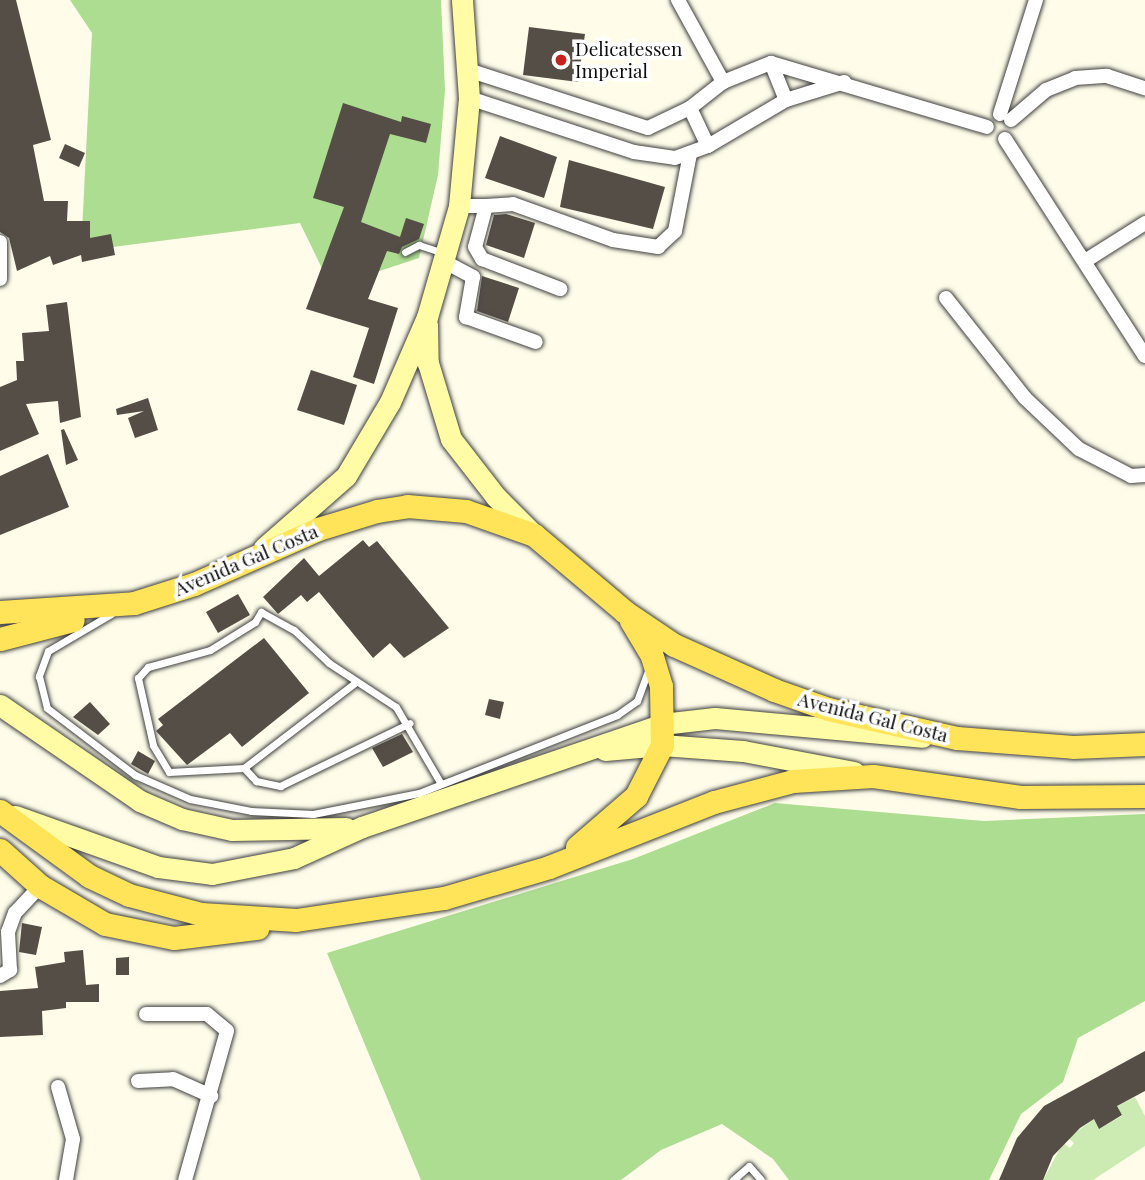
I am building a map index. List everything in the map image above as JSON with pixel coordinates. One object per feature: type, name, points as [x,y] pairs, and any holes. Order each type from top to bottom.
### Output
[{"type":"main road","points":[[262,550],[346,476],[390,402],[427,317],[447,258],[459,206],[469,98],[463,0]]},
{"type":"main road","points":[[427,317],[428,363],[451,439],[496,498],[534,535]]},
{"type":"main road","name":"Avenida Gal Costa","points":[[0,612],[134,603],[194,584],[262,550],[318,528],[407,506],[466,511],[534,535],[625,612],[674,645],[774,690],[828,709],[957,738],[1073,747],[1145,744]]},
{"type":"main road","points":[[0,639],[134,603]]},
{"type":"main road","points":[[549,867],[636,796],[662,735],[661,686],[646,645],[625,612]]},
{"type":"main road","points":[[0,705],[140,801],[182,819],[270,832],[362,827]]},
{"type":"main road","points":[[0,811],[77,841],[185,874],[212,874],[294,858],[362,827],[569,755],[662,735],[715,719],[860,735],[957,738]]},
{"type":"main road","points":[[662,735],[873,776],[1021,797],[1145,796]]},
{"type":"main road","points":[[0,850],[40,886],[105,923],[174,938],[444,898],[549,867],[749,791],[793,781],[873,776]]},
{"type":"main road","points":[[0,811],[89,876],[129,895],[201,914],[296,920]]},
{"type":"street","points":[[678,0],[723,82]]},
{"type":"street","points":[[1005,139],[1012,133],[1006,117],[1036,0]]},
{"type":"street","points":[[468,70],[648,128],[690,108],[723,82],[771,63],[845,82],[988,127],[1046,90],[1075,78],[1107,76],[1145,88]]},
{"type":"street","points":[[771,63],[786,100]]},
{"type":"street","points":[[469,98],[660,158],[690,154],[786,100],[845,82]]},
{"type":"street","points":[[690,108],[708,146]]},
{"type":"street","points":[[988,127],[991,136],[1005,139],[1145,356]]},
{"type":"street","points":[[459,206],[513,204],[613,240],[658,247],[675,231],[690,154]]},
{"type":"street","points":[[486,206],[475,247],[482,260],[560,289]]},
{"type":"street","points":[[1085,261],[1145,223]]},
{"type":"street","points":[[0,242],[0,279]]},
{"type":"street","points":[[447,258],[473,277],[466,317],[536,342]]},
{"type":"street","points":[[946,298],[1025,398],[1079,449],[1131,476],[1145,475]]},
{"type":"street","points":[[0,976],[10,970],[8,932],[15,913],[40,886]]},
{"type":"street","points":[[146,1014],[207,1014],[224,1023],[228,1038],[185,1180]]},
{"type":"street","points":[[138,1081],[173,1079],[211,1096]]},
{"type":"street","points":[[58,1087],[73,1139],[66,1180]]},
{"type":"lane","points":[[405,252],[419,245],[447,258]]},
{"type":"lane","points":[[134,603],[59,642],[48,651],[39,676],[41,694],[58,719],[135,775],[190,799],[251,811],[313,814],[387,803],[627,709],[643,691],[646,645]]},
{"type":"lane","points":[[356,682],[244,768],[178,775],[161,765],[145,713],[138,677],[142,671],[210,650],[255,622],[261,612],[294,630],[356,682],[396,707],[410,723],[441,784]]},
{"type":"lane","points":[[244,768],[262,785],[280,786],[410,723]]},
{"type":"lane","points":[[733,1180],[749,1166],[761,1180]]},
{"type":"green space","points":[[70,0],[441,0],[445,90],[438,175],[419,258],[331,287],[300,223],[81,251],[92,33]]},
{"type":"green space","points":[[775,803],[984,821],[1145,814],[1145,1001],[1078,1038],[1063,1082],[1021,1114],[989,1180],[789,1180],[773,1159],[722,1124],[661,1150],[621,1180],[421,1180],[327,953],[633,859]]},
{"type":"green space","points":[[1135,1097],[1145,1116],[1145,1146],[1093,1180],[1043,1180],[1063,1143],[1070,1148],[1074,1143],[1068,1138],[1094,1119],[1099,1129],[1122,1116],[1117,1106]]},
{"type":"building","points":[[0,0],[16,0],[51,140],[33,145],[44,201],[68,201],[67,221],[90,221],[90,238],[111,234],[115,255],[82,262],[81,255],[53,265],[50,256],[17,271],[9,238],[0,232]]},
{"type":"building","points":[[529,27],[585,34],[578,82],[523,75]]},
{"type":"building","points":[[343,103],[401,122],[402,116],[431,124],[426,143],[390,134],[361,222],[400,237],[406,218],[424,224],[419,239],[402,247],[399,254],[387,251],[368,299],[398,308],[374,384],[353,377],[369,328],[306,309],[344,207],[313,198]]},
{"type":"building","points":[[500,136],[557,157],[544,198],[485,178]]},
{"type":"building","points":[[65,144],[85,153],[79,167],[59,158]]},
{"type":"building","points":[[569,160],[665,187],[653,229],[560,207]]},
{"type":"building","points":[[506,214],[535,223],[524,258],[486,245],[494,215]]},
{"type":"building","points":[[482,276],[519,288],[508,322],[477,311]]},
{"type":"building","points":[[67,302],[81,417],[60,423],[58,401],[26,404],[39,434],[0,451],[0,387],[17,380],[16,361],[24,361],[22,333],[49,331],[46,305]]},
{"type":"building","points":[[311,370],[357,385],[344,425],[297,410]]},
{"type":"building","points":[[148,398],[158,430],[135,438],[128,418],[144,411],[117,415],[116,409]]},
{"type":"building","points":[[64,429],[78,460],[66,465],[61,430]]},
{"type":"building","points":[[48,454],[69,507],[0,535],[0,476]]},
{"type":"building","points":[[363,540],[369,547],[377,541],[449,628],[404,658],[390,643],[373,658],[319,592],[307,602],[301,595],[278,614],[263,597],[304,558],[319,576]]},
{"type":"building","points":[[238,594],[250,615],[218,633],[206,612]]},
{"type":"building","points":[[264,638],[309,693],[242,747],[230,733],[187,765],[156,731],[163,725],[158,719]]},
{"type":"building","points":[[489,699],[504,702],[500,719],[485,715]]},
{"type":"building","points":[[90,702],[110,724],[98,735],[73,717]]},
{"type":"building","points":[[402,734],[413,752],[383,767],[372,748]]},
{"type":"building","points":[[138,751],[155,761],[148,774],[131,764]]},
{"type":"building","points":[[22,923],[42,927],[36,955],[19,952]]},
{"type":"building","points":[[83,950],[86,985],[99,984],[99,1002],[66,1002],[66,1008],[42,1011],[43,1035],[0,1037],[0,991],[38,988],[35,967],[65,962],[64,952]]},
{"type":"building","points":[[129,957],[129,975],[116,975],[116,958]]},
{"type":"building","points":[[1145,1051],[1145,1091],[1117,1106],[1122,1115],[1099,1129],[1094,1119],[1080,1128],[1053,1156],[1043,1180],[999,1180],[1017,1138],[1044,1106]]},
{"type":"place","name":"Delicatessen Imperial","points":[[561,60]]}]
